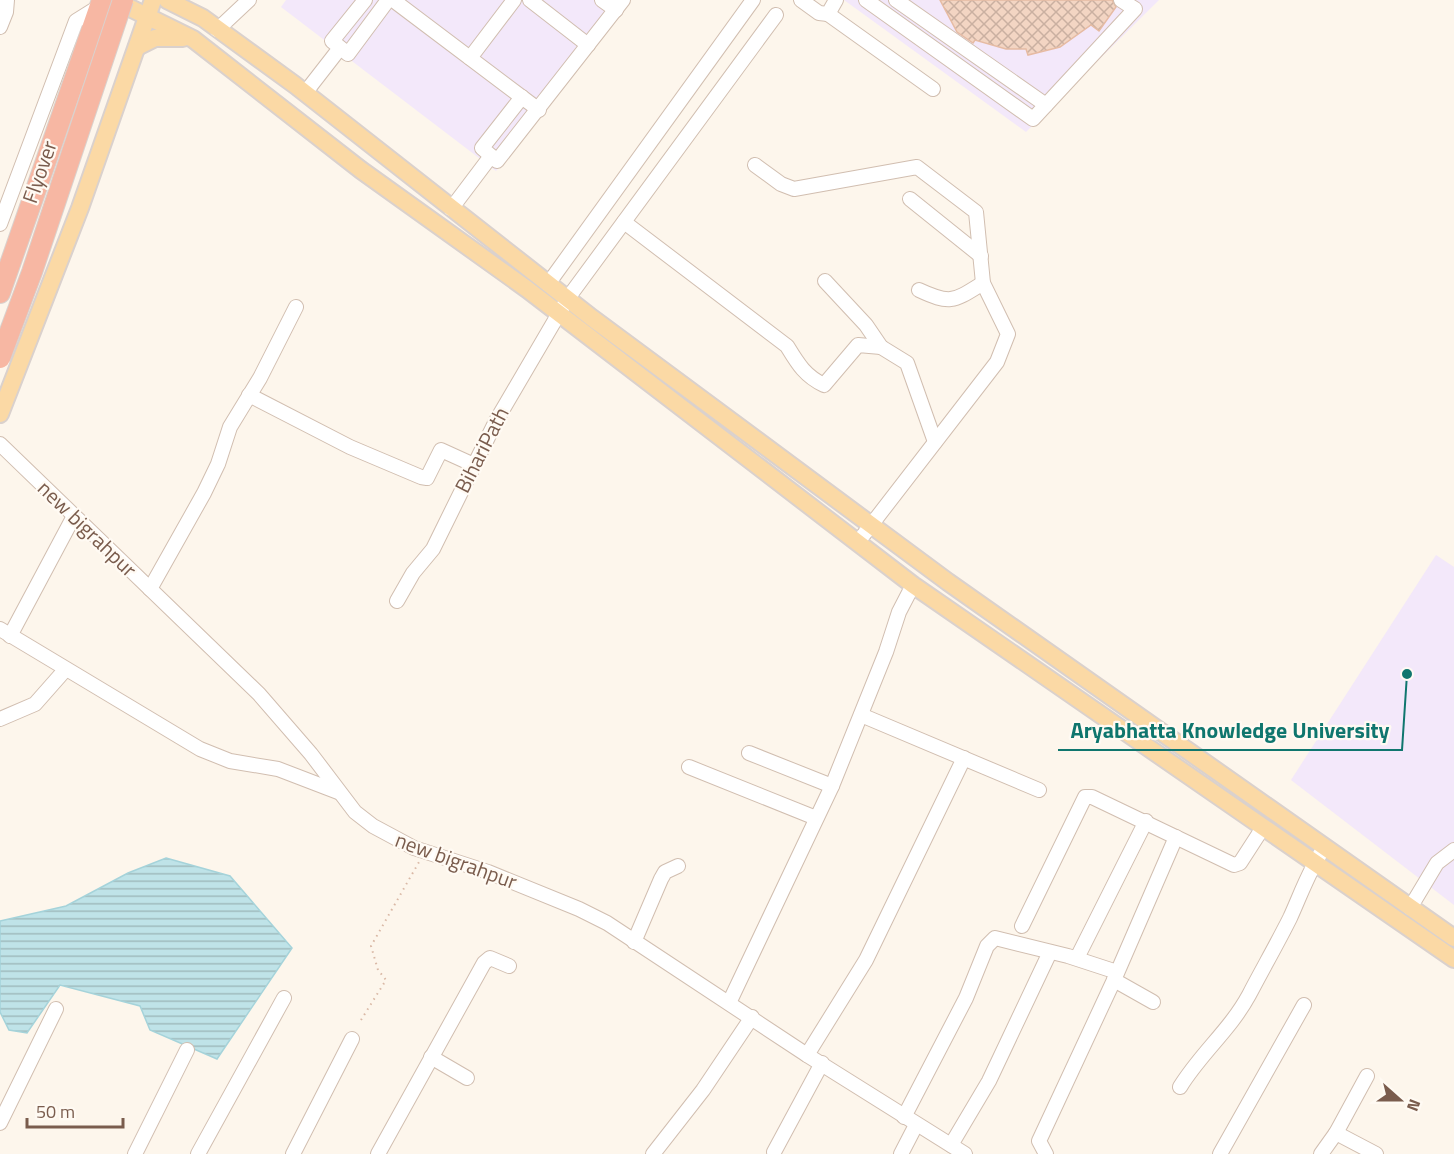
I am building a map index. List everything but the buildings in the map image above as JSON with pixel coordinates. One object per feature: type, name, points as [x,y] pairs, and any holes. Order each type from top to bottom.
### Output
[{"type":"highway","name":"Flyover","points":[[0,358],[32,272],[123,0]]},
{"type":"highway","points":[[0,293],[105,2]]},
{"type":"main road","points":[[0,414],[80,208],[153,0]]},
{"type":"main road","points":[[167,0],[191,6],[217,30],[304,93],[548,284],[870,525],[1454,938]]},
{"type":"main road","points":[[105,2],[193,39],[362,170],[558,314],[913,585],[1142,746],[1454,959]]},
{"type":"main road","points":[[137,47],[164,37],[193,39]]},
{"type":"main road","points":[[960,618],[973,600]]},
{"type":"main road","points":[[1142,746],[1154,728]]},
{"type":"street","points":[[217,30],[249,0]]},
{"type":"street","points":[[365,0],[332,42],[348,54],[388,0]]},
{"type":"street","points":[[393,0],[539,110]]},
{"type":"street","points":[[470,58],[514,0]]},
{"type":"street","points":[[530,0],[588,45]]},
{"type":"street","points":[[522,97],[482,148],[497,161],[619,5],[602,0]]},
{"type":"street","points":[[548,284],[753,0]]},
{"type":"street","points":[[801,0],[819,13],[828,14],[933,89]]},
{"type":"street","points":[[828,14],[836,0]]},
{"type":"street","points":[[866,0],[1033,119],[1135,9],[1122,0]]},
{"type":"street","points":[[896,0],[1046,105]]},
{"type":"street","points":[[0,27],[6,1]]},
{"type":"street","points":[[0,224],[76,21],[105,2]]},
{"type":"street","name":"BihariPath","points":[[397,601],[413,573],[433,549],[513,390],[568,298],[776,15]]},
{"type":"street","points":[[304,93],[340,48]]},
{"type":"street","points":[[451,209],[491,156]]},
{"type":"street","points":[[754,165],[781,184],[794,189],[917,167],[976,212],[983,283],[1008,334],[997,362],[858,542]]},
{"type":"street","points":[[910,199],[981,256]]},
{"type":"street","points":[[624,222],[787,346],[802,370],[812,380],[824,385],[858,345],[880,346]]},
{"type":"street","points":[[825,281],[866,325],[880,346],[907,363],[935,442]]},
{"type":"street","points":[[919,290],[943,301],[962,296],[983,283]]},
{"type":"street","points":[[150,589],[204,493],[218,464],[230,427],[296,307]]},
{"type":"street","points":[[249,395],[350,447],[421,477],[427,478],[431,474],[441,450],[474,465]]},
{"type":"street","name":"new bigrahpur","points":[[0,444],[281,718],[355,812],[373,826],[392,838],[424,851],[488,872],[579,909],[752,1017],[807,1056],[822,1063],[965,1154]]},
{"type":"street","points":[[74,516],[5,633],[214,755],[230,761],[278,769],[339,792]]},
{"type":"street","points":[[729,1003],[832,786],[899,612],[913,585]]},
{"type":"street","points":[[0,718],[35,704],[65,670]]},
{"type":"street","points":[[861,715],[1039,790]]},
{"type":"street","points":[[750,753],[832,786]]},
{"type":"street","points":[[807,1056],[866,960],[964,758]]},
{"type":"street","points":[[689,767],[816,818]]},
{"type":"street","points":[[1022,926],[1085,797],[1092,797],[1146,821],[1234,865],[1240,863],[1262,828]]},
{"type":"street","points":[[1077,958],[1146,821]]},
{"type":"street","points":[[1046,1154],[1038,1141],[1116,976],[1176,837]]},
{"type":"street","points":[[1180,1087],[1198,1061],[1228,1029],[1249,996],[1283,932],[1314,863],[1324,848]]},
{"type":"street","points":[[1410,908],[1437,863],[1454,850]]},
{"type":"street","points":[[634,942],[665,872],[678,866]]},
{"type":"street","points":[[901,1154],[910,1121],[990,941],[1003,938],[1077,958],[1116,976],[1153,1002]]},
{"type":"street","points":[[951,1145],[989,1081],[1050,952]]},
{"type":"street","points":[[378,1154],[484,963],[490,958],[509,966]]},
{"type":"street","points":[[198,1154],[284,998]]},
{"type":"street","points":[[1220,1154],[1304,1005]]},
{"type":"street","points":[[0,1124],[56,1009]]},
{"type":"street","points":[[653,1154],[703,1090],[752,1017]]},
{"type":"street","points":[[293,1154],[351,1039]]},
{"type":"street","points":[[135,1154],[187,1050]]},
{"type":"street","points":[[431,1057],[467,1078]]},
{"type":"street","points":[[774,1152],[822,1063]]},
{"type":"street","points":[[1321,1154],[1336,1133],[1367,1076]]},
{"type":"street","points":[[1336,1133],[1376,1154]]},
{"type":"path","points":[[361,1020],[386,980],[378,970],[371,946],[424,851]]},
{"type":"shaded area","points":[[286,0],[628,0],[496,171],[281,7]]},
{"type":"shaded area","points":[[844,0],[1159,0],[1026,132]]},
{"type":"shaded area","points":[[1436,555],[1454,567],[1454,905],[1291,780]]},
{"type":"water","points":[[166,858],[230,876],[292,948],[217,1059],[150,1030],[140,1006],[60,985],[27,1033],[9,1030],[0,1012],[0,921],[66,906],[128,873]]},
{"type":"place","name":"Aryabhatta Knowledge University","points":[[1407,674]]}]
